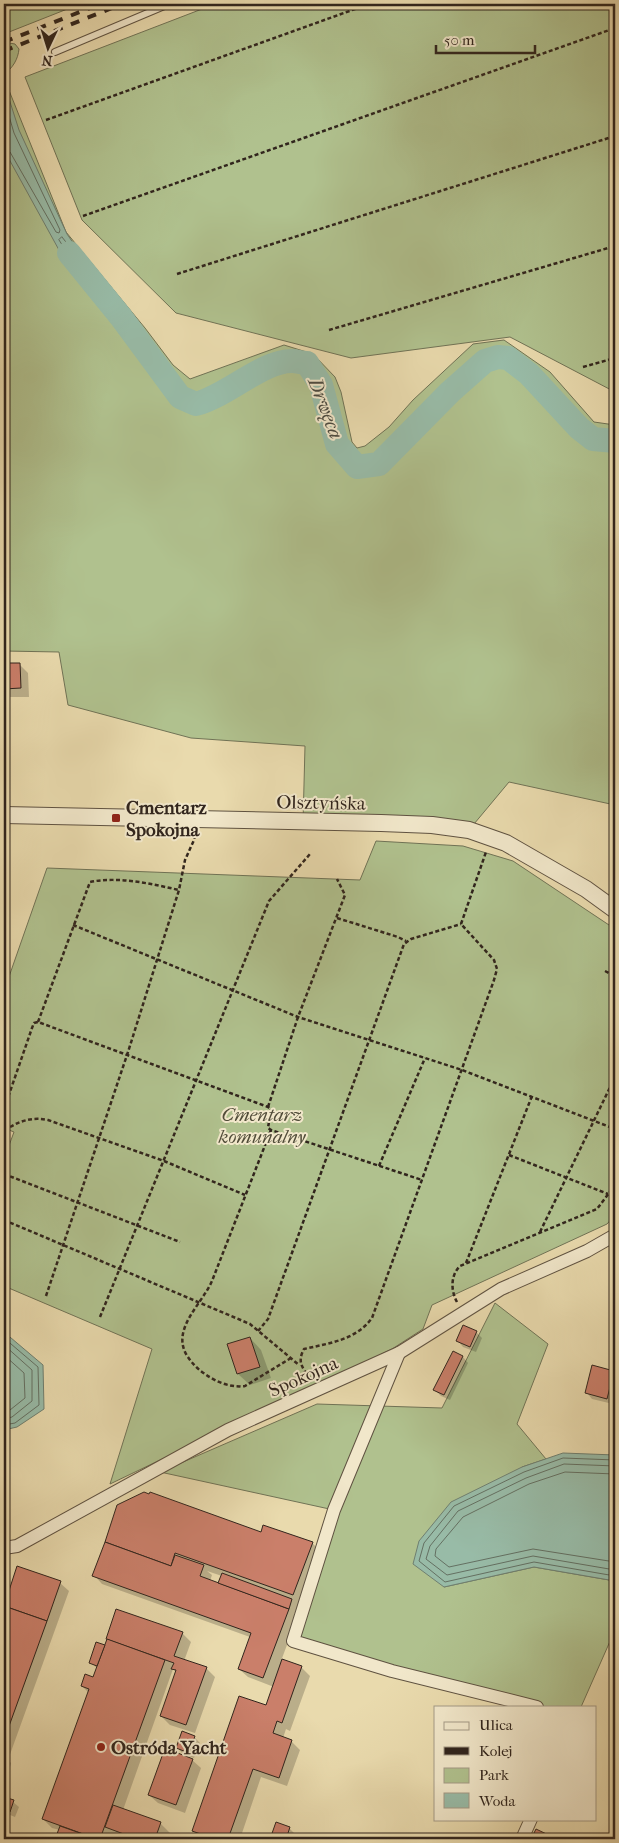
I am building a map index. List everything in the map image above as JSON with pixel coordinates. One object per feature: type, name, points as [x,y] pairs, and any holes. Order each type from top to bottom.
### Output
[{"type":"street","name":"Olsztyńska","points":[[4,815],[423,825],[469,830],[506,843],[586,889],[615,910]]},
{"type":"street","name":"Spokojna","points":[[4,1548],[18,1546],[228,1430],[399,1354],[500,1289],[586,1251],[615,1235]]},
{"type":"street","points":[[399,1354],[334,1510],[293,1641],[392,1671],[533,1706]]},
{"type":"street","points":[[522,1839],[531,1820]]},
{"type":"lane","points":[[55,52],[170,4]]},
{"type":"path","points":[[46,120],[369,4]]},
{"type":"path","points":[[83,216],[615,28]]},
{"type":"path","points":[[177,274],[615,136]]},
{"type":"path","points":[[329,330],[615,246]]},
{"type":"path","points":[[583,368],[615,358]]},
{"type":"path","points":[[46,1296],[157,960],[179,890],[185,860],[194,840],[196,820]]},
{"type":"path","points":[[461,924],[487,850]]},
{"type":"path","points":[[100,1317],[269,901],[310,854]]},
{"type":"path","points":[[4,1109],[32,1028],[34,1023],[38,1022],[90,882],[98,880],[144,882],[179,890]]},
{"type":"path","points":[[268,1107],[298,1017],[345,895],[337,880]]},
{"type":"path","points":[[336,918],[406,941],[461,924]]},
{"type":"path","points":[[301,1366],[301,1355],[304,1349],[351,1337],[361,1331],[372,1318],[462,1070],[494,980],[496,964],[461,924]]},
{"type":"path","points":[[73,926],[298,1017],[462,1070],[615,1129]]},
{"type":"path","points":[[258,1331],[268,1319],[406,941]]},
{"type":"path","points":[[605,971],[615,976]]},
{"type":"path","points":[[38,1022],[268,1107],[272,1109],[268,1128],[271,1130],[422,1180]]},
{"type":"path","points":[[379,1166],[425,1058]]},
{"type":"path","points":[[540,1233],[615,1077]]},
{"type":"path","points":[[466,1264],[532,1096]]},
{"type":"path","points":[[10,1127],[24,1120],[43,1119],[164,1161],[246,1195]]},
{"type":"path","points":[[271,1130],[208,1291],[187,1323],[182,1343],[188,1358],[196,1368],[212,1379],[226,1384],[245,1386],[291,1358]]},
{"type":"path","points":[[509,1155],[608,1194]]},
{"type":"path","points":[[4,1174],[180,1242]]},
{"type":"path","points":[[462,1313],[452,1289],[456,1269],[597,1209],[615,1185]]},
{"type":"path","points":[[4,1220],[250,1324],[301,1366],[320,1390]]},
{"type":"green space","points":[[4,4],[80,4],[4,34]]},
{"type":"green space","points":[[215,4],[615,4],[615,392],[510,337],[351,358],[176,313],[82,220],[25,77]]},
{"type":"green space","points":[[4,44],[15,44],[19,49],[16,60],[4,74]]},
{"type":"green space","points":[[4,78],[66,232],[173,365],[190,379],[284,345],[313,354],[335,377],[341,392],[352,442],[357,448],[365,446],[389,427],[413,400],[473,344],[504,340],[550,372],[594,422],[615,425],[615,805],[509,782],[469,830],[303,823],[305,746],[191,738],[68,705],[59,652],[4,651]]},
{"type":"green space","name":"Cmentarz komunalny","points":[[376,841],[463,846],[513,861],[615,929],[615,1215],[607,1224],[432,1305],[423,1329],[392,1349],[110,1484],[152,1349],[4,1286],[4,1159],[14,1132],[4,1128],[4,991],[47,868],[360,880]]},
{"type":"green space","points":[[495,1303],[548,1344],[517,1424],[546,1459],[522,1467],[444,1587],[534,1567],[615,1581],[615,1630],[581,1706],[533,1706],[293,1641],[334,1510],[160,1472],[317,1404],[442,1408]]},
{"type":"water","points":[[4,83],[19,130],[67,234],[95,271],[82,283],[59,250],[4,150]]},
{"type":"water","points":[[4,1332],[43,1365],[44,1409],[17,1427],[4,1430]]},
{"type":"water","points":[[563,1453],[615,1455],[615,1581],[534,1567],[444,1587],[413,1564],[419,1541],[451,1502],[522,1467]]},
{"type":"building","points":[[4,663],[20,663],[21,688],[4,689]]},
{"type":"building","points":[[463,1325],[477,1331],[470,1347],[456,1341]]},
{"type":"building","points":[[250,1337],[260,1367],[237,1374],[227,1344]]},
{"type":"building","points":[[453,1351],[463,1356],[444,1395],[433,1390]]},
{"type":"building","points":[[592,1365],[614,1371],[607,1399],[585,1393]]},
{"type":"building","points":[[144,1492],[149,1494],[150,1492],[261,1532],[263,1525],[313,1542],[293,1595],[175,1553],[171,1566],[105,1542],[117,1505]]},
{"type":"building","points":[[105,1542],[171,1566],[175,1555],[204,1565],[200,1576],[289,1609],[263,1678],[238,1669],[251,1633],[92,1576]]},
{"type":"building","points":[[17,1566],[61,1581],[47,1621],[4,1606]]},
{"type":"building","points":[[222,1573],[292,1599],[289,1609],[218,1583]]},
{"type":"building","points":[[4,1606],[47,1621],[4,1740]]},
{"type":"building","points":[[116,1609],[183,1632],[174,1656],[207,1667],[186,1725],[160,1716],[176,1670],[171,1669],[174,1663],[106,1639]]},
{"type":"building","name":"Ostróda Yacht","points":[[107,1639],[165,1660],[100,1839],[97,1839],[42,1819],[89,1689],[81,1686],[85,1674],[93,1677]]},
{"type":"building","points":[[96,1642],[105,1645],[97,1666],[89,1663]]},
{"type":"building","points":[[282,1659],[302,1666],[282,1723],[277,1721],[273,1733],[292,1740],[279,1778],[253,1769],[228,1839],[215,1839],[192,1831],[239,1696],[266,1705]]},
{"type":"building","points":[[182,1731],[195,1736],[189,1753],[176,1748]]},
{"type":"building","points":[[165,1748],[193,1759],[176,1805],[148,1795]]},
{"type":"building","points":[[4,1797],[14,1800],[10,1812],[4,1810]]},
{"type":"building","points":[[113,1805],[161,1822],[155,1839],[128,1839],[129,1836],[105,1827]]},
{"type":"building","points":[[276,1822],[290,1827],[286,1839],[270,1839]]},
{"type":"building","points":[[60,1826],[97,1839],[55,1839]]},
{"type":"building","points":[[536,1829],[557,1839],[531,1839]]},
{"type":"waterway","name":"Drwęca","points":[[69,253],[121,317],[180,397],[196,404],[220,394],[269,367],[292,361],[307,363],[321,385],[337,444],[357,467],[379,464],[450,392],[485,361],[498,357],[508,358],[529,374],[579,428],[593,439],[615,441]]},
{"type":"railway","points":[[4,42],[100,4]]},
{"type":"railway","points":[[4,51],[122,4]]},
{"type":"place","name":"Cmentarz Spokojna","points":[[116,818]]},
{"type":"place","name":"Ostróda Yacht","points":[[101,1747]]}]
